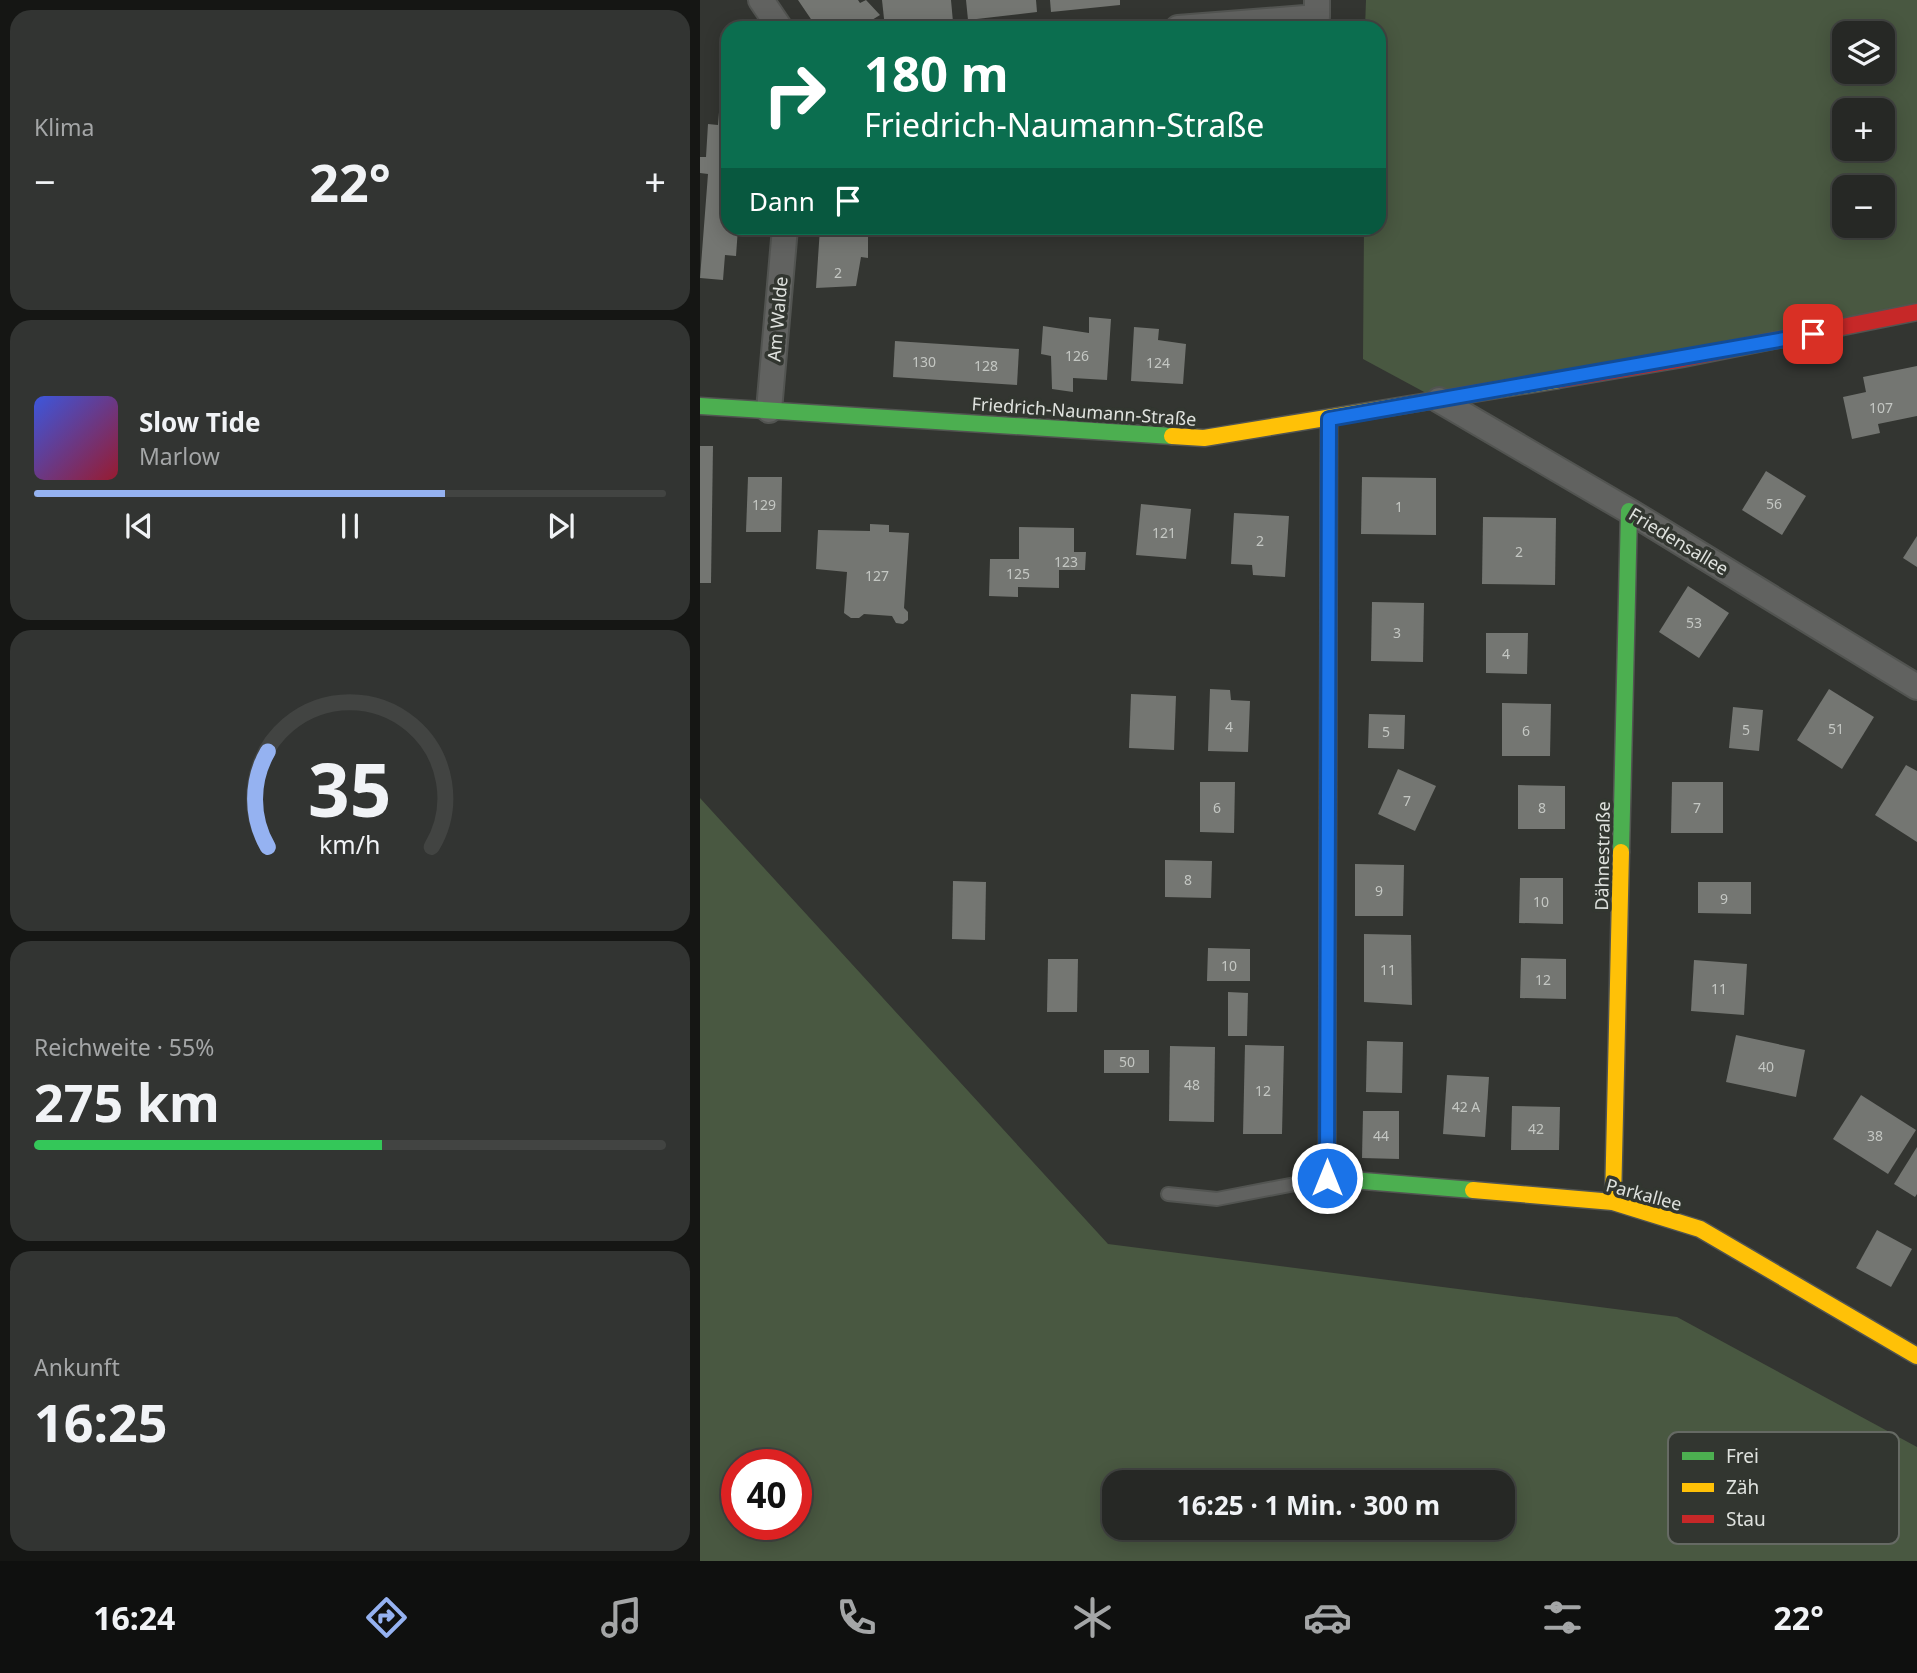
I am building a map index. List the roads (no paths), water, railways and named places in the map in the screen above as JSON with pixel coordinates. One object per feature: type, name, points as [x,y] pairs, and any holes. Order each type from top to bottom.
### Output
[{"type":"street","points":[[761,0],[775,21]]},
{"type":"street","points":[[1267,21],[1318,17],[1317,0]]},
{"type":"street","name":"Am Walde","points":[[769,410],[784,235]]},
{"type":"street","name":"Friedrich-Naumann-Straße","points":[[700,406],[1204,438],[1682,359],[1917,312]]},
{"type":"street","name":"Friedensallee","points":[[1439,400],[1629,510],[1917,687]]},
{"type":"street","points":[[1327,1178],[1329,419]]},
{"type":"street","name":"Dähnestraße","points":[[1613,1202],[1629,510]]},
{"type":"street","name":"Parkallee","points":[[1327,1178],[1613,1202],[1700,1229],[1917,1356]]},
{"type":"lane","points":[[1168,1194],[1217,1199],[1327,1178]]}]
